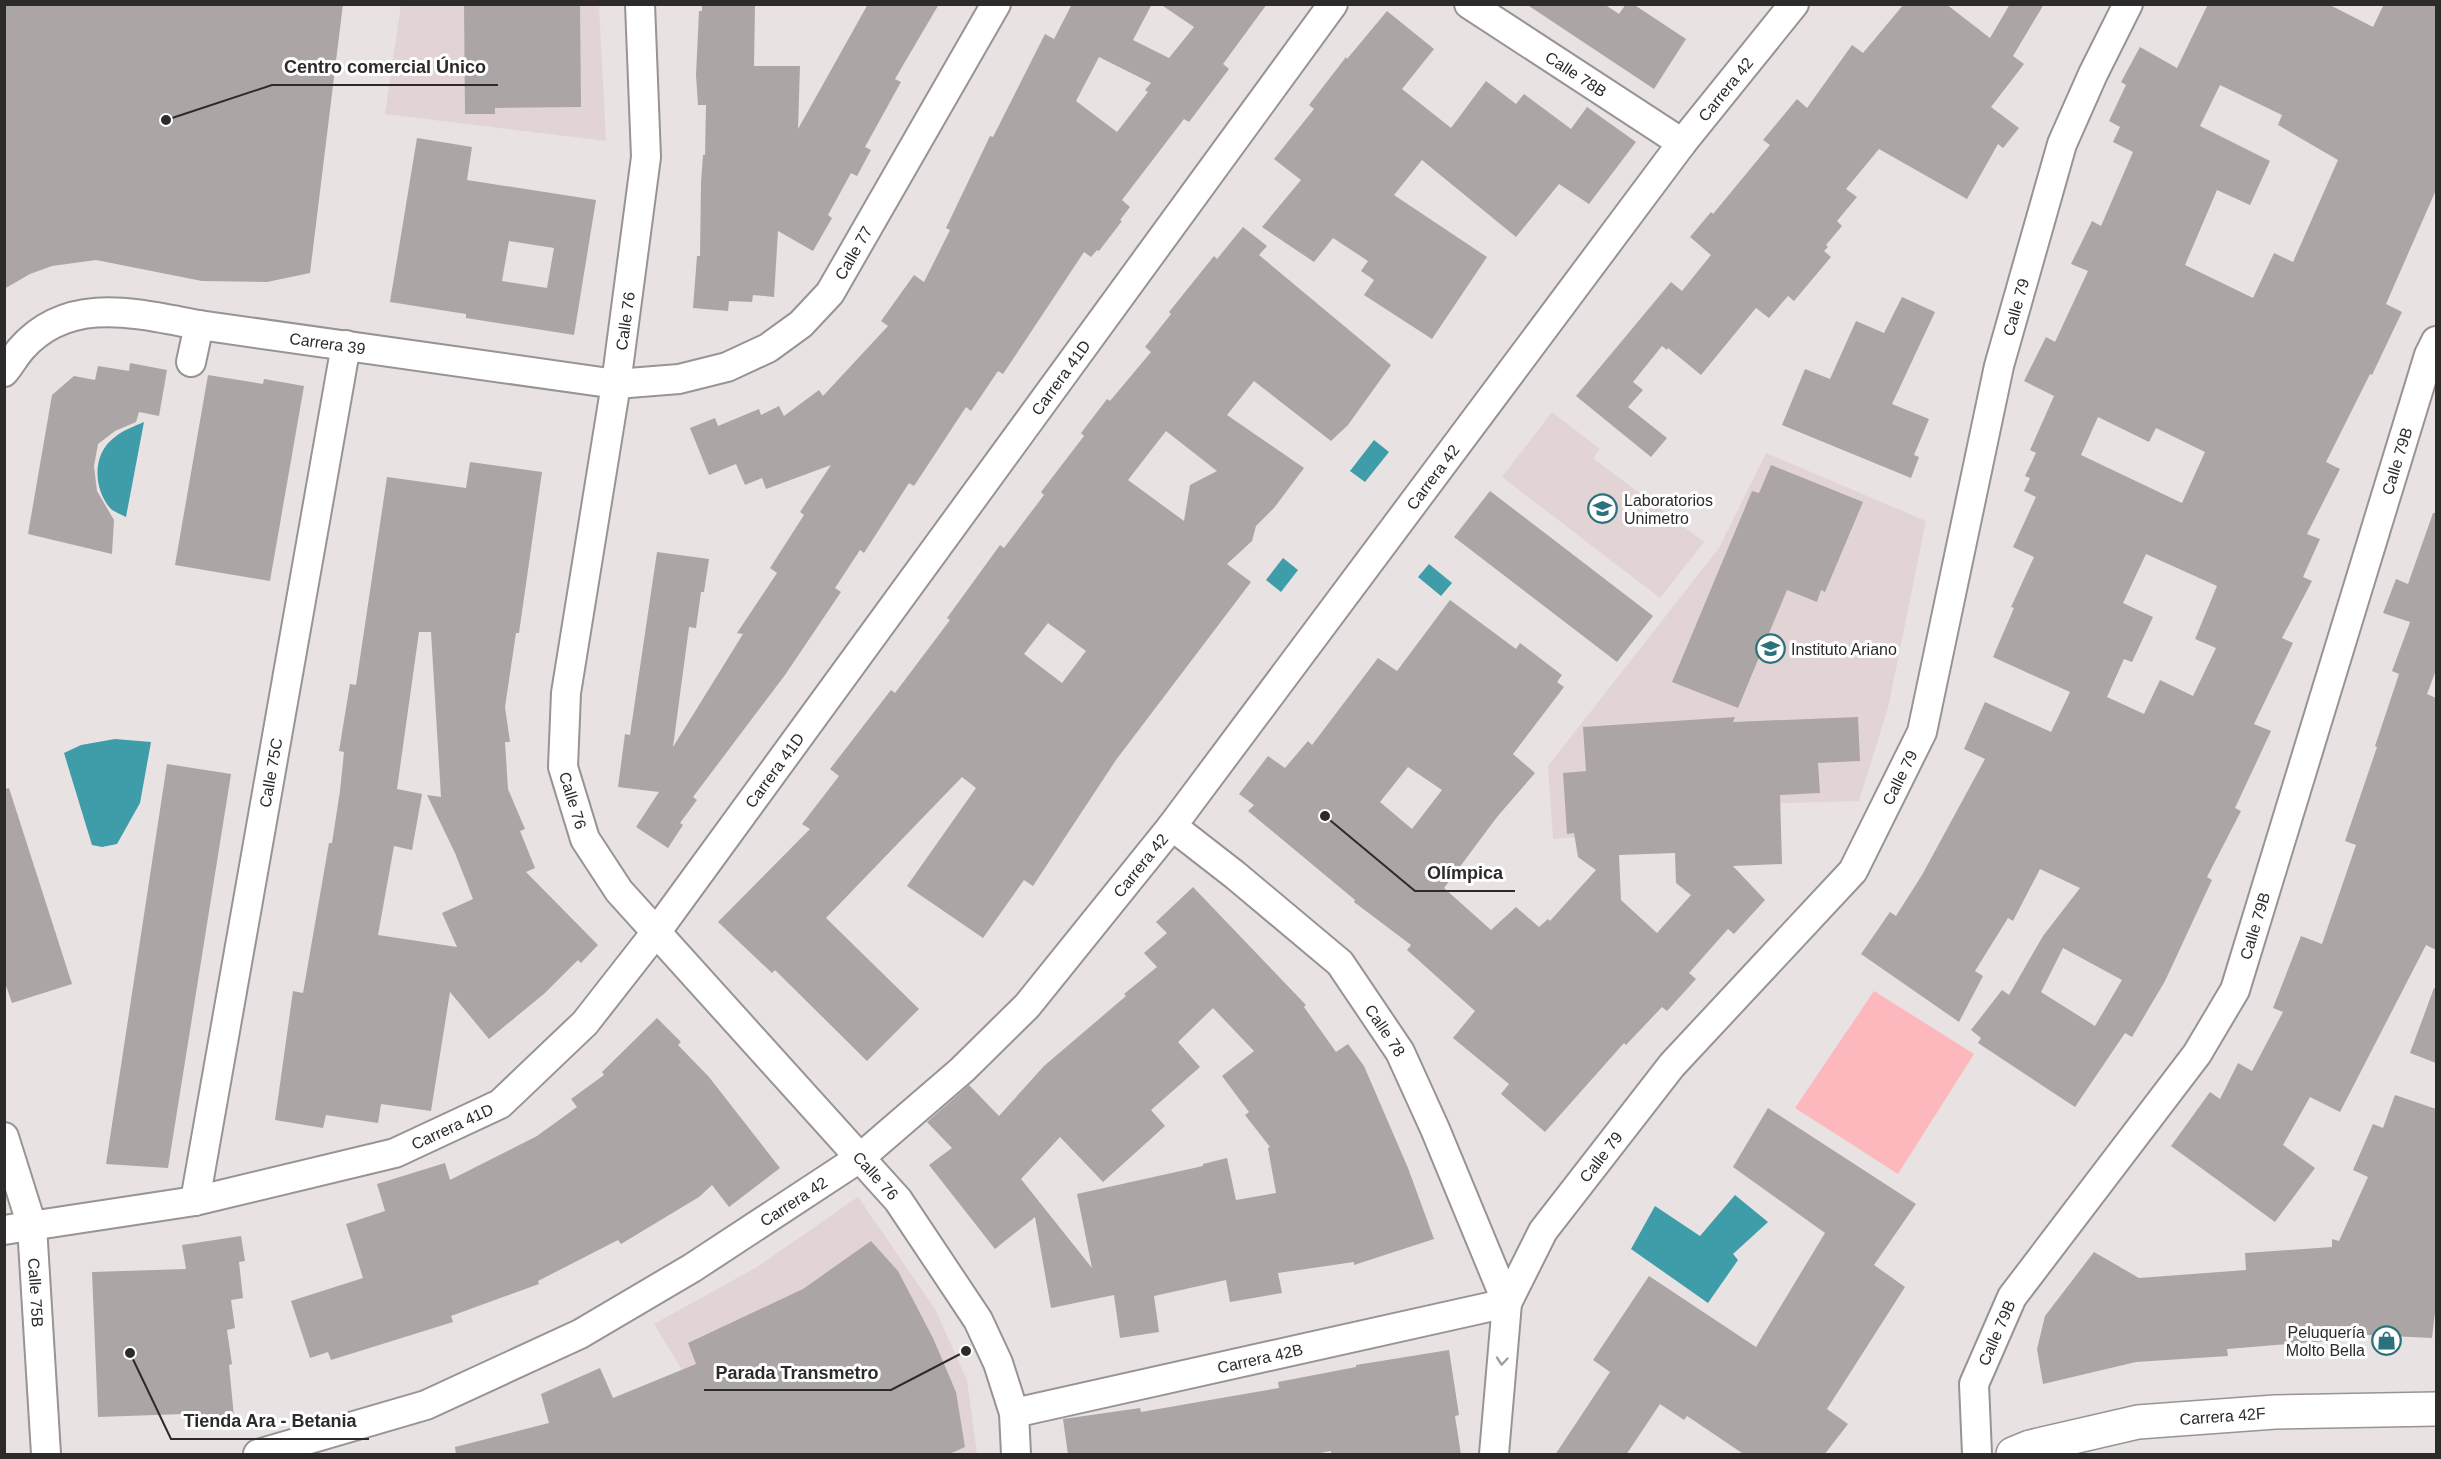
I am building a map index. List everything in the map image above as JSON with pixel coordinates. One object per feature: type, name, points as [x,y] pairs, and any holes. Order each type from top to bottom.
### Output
[{"type":"main road","name":"Carrera 42F","points":[[2013,1455],[2030,1447],[2138,1422],[2275,1412],[2436,1409]]},
{"type":"street","name":"Calle 76","points":[[640,4],[646,157],[616,384],[567,693],[563,767],[585,839],[619,891],[898,1200],[978,1320],[998,1364],[1014,1413],[1016,1455]]},
{"type":"street","name":"Calle 77","points":[[616,384],[679,380],[727,367],[768,348],[801,324],[830,293],[996,4]]},
{"type":"street","name":"Carrera 41D","points":[[18,1228],[195,1201],[395,1153],[500,1104],[585,1023],[657,931],[1333,4]]},
{"type":"street","name":"Calle 78B","points":[[1469,4],[1682,143]]},
{"type":"street","name":"Carrera 42","points":[[258,1455],[426,1405],[580,1334],[692,1268],[861,1157],[962,1070],[1027,1006],[1172,826],[1682,143],[1794,4]]},
{"type":"street","name":"Calle 79","points":[[1494,1455],[1507,1303],[1543,1231],[1672,1065],[1853,871],[1922,732],[1999,366],[2062,144],[2092,74],[2128,4]]},
{"type":"street","name":"Carrera 39","points":[[4,372],[21,349],[42,331],[74,316],[102,311],[132,313],[199,326],[616,384]]},
{"type":"street","points":[[191,362],[199,326]]},
{"type":"street","name":"Calle 79B","points":[[1977,1455],[1974,1384],[2012,1297],[2197,1054],[2235,990],[2429,355],[2436,341]]},
{"type":"street","name":"Calle 75C","points":[[195,1201],[346,345]]},
{"type":"street","name":"Calle 78","points":[[1172,826],[1235,874],[1340,963],[1400,1052],[1435,1129],[1507,1303]]},
{"type":"street","name":"Calle 75B","points":[[4,1137],[18,1228],[46,1455]]},
{"type":"street","name":"Carrera 42B","points":[[1014,1413],[1507,1303]]},
{"type":"shaded area","points":[[401,5],[599,5],[606,141],[385,114]]},
{"type":"shaded area","name":"Laboratorios Unimetro","points":[[1552,412],[1600,449],[1593,458],[1704,542],[1660,598],[1502,477]]},
{"type":"shaded area","name":"Instituto Ariano","points":[[1766,453],[1926,521],[1888,708],[1859,801],[1631,807],[1631,833],[1553,839],[1548,766],[1719,548]]},
{"type":"shaded area","points":[[1874,991],[1974,1054],[1898,1174],[1795,1108]]},
{"type":"shaded area","points":[[858,1197],[935,1309],[967,1380],[977,1454],[724,1454],[682,1370],[654,1324],[757,1267]]},
{"type":"water","points":[[144,422],[126,517],[112,509],[104,500],[98,481],[99,461],[107,444],[115,437]]},
{"type":"water","points":[[1374,440],[1389,452],[1365,482],[1350,471]]},
{"type":"water","points":[[1283,558],[1298,570],[1281,592],[1266,580]]},
{"type":"water","points":[[1429,564],[1452,583],[1441,596],[1418,577]]},
{"type":"water","points":[[115,739],[151,742],[140,803],[117,844],[102,847],[92,845],[64,753],[81,745]]},
{"type":"water","points":[[1735,1195],[1768,1222],[1733,1254],[1738,1260],[1708,1303],[1631,1249],[1655,1206],[1700,1236]]},
{"type":"building","points":[[4,4],[343,4],[310,273],[267,282],[202,281],[96,260],[52,266],[30,274],[4,289]]},
{"type":"building","points":[[464,4],[580,4],[581,107],[495,108],[495,114],[465,114]]},
{"type":"building","points":[[702,4],[755,4],[754,66],[800,66],[798,129],[868,4],[939,4],[895,79],[901,82],[865,147],[871,150],[857,176],[851,173],[828,215],[832,218],[813,251],[778,231],[774,297],[753,295],[752,302],[729,301],[728,311],[693,308],[697,256],[700,256],[701,183],[703,155],[705,155],[706,105],[698,105],[696,75],[699,11],[702,11]]},
{"type":"building","points":[[1072,4],[1152,4],[1133,40],[1169,58],[1194,27],[1160,4],[1267,4],[1223,64],[1229,69],[1189,122],[1184,119],[1122,200],[1130,207],[1120,220],[1122,221],[1099,251],[1097,250],[1091,257],[1084,252],[1003,374],[998,371],[971,411],[966,407],[914,486],[909,483],[864,553],[860,550],[835,588],[841,592],[785,675],[693,797],[697,800],[680,823],[683,825],[668,848],[636,827],[659,792],[618,787],[625,734],[630,735],[657,552],[709,559],[696,628],[689,627],[673,747],[743,634],[737,633],[777,573],[770,568],[804,515],[800,512],[831,465],[766,489],[762,478],[745,485],[736,464],[709,475],[690,428],[715,418],[718,426],[759,409],[761,415],[779,406],[784,416],[819,390],[823,396],[888,326],[881,321],[914,275],[924,282],[950,230],[946,228],[990,136],[993,137],[1045,34],[1054,39]],"holes":[[[1099,57],[1151,83],[1145,90],[1148,92],[1117,132],[1076,101]]]},
{"type":"building","points":[[1526,4],[1604,4],[1619,14],[1626,4],[1633,4],[1686,39],[1654,89]]},
{"type":"building","points":[[1904,4],[1946,4],[1990,38],[2010,4],[2044,4],[2013,56],[2024,64],[1991,107],[2019,128],[2003,148],[1998,144],[1967,199],[1879,149],[1846,189],[1857,197],[1837,221],[1842,226],[1826,245],[1828,247],[1824,251],[1831,257],[1794,301],[1788,296],[1769,318],[1756,308],[1701,375],[1668,348],[1667,350],[1662,346],[1633,382],[1643,390],[1628,407],[1667,438],[1651,457],[1576,396],[1671,282],[1682,291],[1711,255],[1690,237],[1711,212],[1713,214],[1770,145],[1763,140],[1797,99],[1807,108],[1852,45],[1863,53]]},
{"type":"building","points":[[2208,4],[2328,4],[2373,27],[2384,4],[2436,4],[2436,190],[2386,304],[2402,312],[2326,462],[2340,469],[2307,534],[2320,539],[2303,577],[2312,581],[2282,638],[2293,643],[2254,724],[2271,731],[2235,808],[2241,811],[2207,877],[2212,880],[2165,981],[2132,1037],[2125,1033],[2075,1107],[1978,1043],[1981,1038],[1971,1030],[2002,990],[2009,995],[2043,936],[2080,888],[2040,869],[2013,921],[2008,918],[1975,971],[1983,976],[1959,1022],[1861,954],[1890,912],[1896,916],[1922,875],[1985,759],[1964,749],[1985,702],[2051,732],[2070,692],[1993,657],[2014,608],[2011,607],[2034,557],[2013,547],[2036,497],[2024,491],[2030,478],[2025,476],[2036,453],[2030,450],[2054,396],[2024,381],[2046,337],[2055,342],[2088,271],[2071,264],[2092,221],[2101,226],[2133,152],[2113,142],[2120,127],[2109,121],[2126,85],[2121,82],[2140,47],[2177,68]],"holes":[[[2220,85],[2282,115],[2278,125],[2338,160],[2293,262],[2274,253],[2253,298],[2185,265],[2217,190],[2250,205],[2270,161],[2200,126]],[[2098,417],[2149,442],[2156,428],[2205,452],[2182,503],[2081,455]],[[2146,554],[2217,586],[2195,639],[2216,648],[2193,696],[2160,680],[2144,714],[2107,697],[2124,659],[2132,662],[2153,617],[2123,603]],[[2063,948],[2122,980],[2095,1026],[2041,992]]]},
{"type":"building","points":[[1387,11],[1434,49],[1402,89],[1451,128],[1486,81],[1516,104],[1524,94],[1571,129],[1587,107],[1636,142],[1589,204],[1559,184],[1516,237],[1422,160],[1394,195],[1487,257],[1432,339],[1364,295],[1374,280],[1361,271],[1368,261],[1333,238],[1314,262],[1262,227],[1301,180],[1274,159],[1314,109],[1309,105],[1346,57],[1347,59]]},
{"type":"building","points":[[417,138],[472,147],[467,180],[596,200],[574,335],[466,318],[466,314],[390,302]],"holes":[[[509,241],[554,248],[547,288],[502,281]]]},
{"type":"building","points":[[1243,227],[1267,246],[1259,255],[1391,365],[1348,425],[1331,441],[1254,381],[1227,415],[1304,468],[1274,508],[1256,526],[1252,541],[1227,564],[1251,582],[1116,760],[1033,886],[1024,880],[983,938],[907,886],[976,788],[962,777],[826,918],[919,1009],[867,1061],[775,970],[772,973],[718,922],[810,829],[802,824],[839,776],[830,769],[891,690],[895,693],[950,620],[947,618],[1000,545],[1004,548],[1044,495],[1041,492],[1084,436],[1081,433],[1107,399],[1110,401],[1151,352],[1145,347],[1171,314],[1169,312],[1214,256],[1217,259]],"holes":[[[1166,431],[1217,471],[1190,485],[1184,521],[1128,480]],[[1048,623],[1086,651],[1062,683],[1024,654]]]},
{"type":"building","points":[[1902,297],[1935,312],[1892,404],[1929,419],[1914,455],[1919,457],[1911,478],[1782,425],[1805,369],[1830,379],[1856,321],[1884,333]]},
{"type":"building","points":[[130,363],[167,370],[159,416],[139,412],[136,422],[115,431],[98,444],[94,466],[97,491],[114,520],[112,554],[28,534],[52,395],[74,376],[95,380],[98,366],[129,371]]},
{"type":"building","points":[[208,375],[263,384],[264,379],[304,386],[270,581],[175,565]]},
{"type":"building","points":[[470,462],[542,472],[519,633],[516,633],[505,707],[510,742],[505,742],[508,789],[525,829],[520,831],[535,868],[526,872],[598,945],[581,963],[578,960],[545,993],[489,1039],[450,992],[431,1111],[381,1104],[378,1123],[326,1115],[323,1128],[275,1120],[293,991],[303,993],[329,843],[332,843],[344,752],[339,751],[350,684],[356,685],[387,477],[466,488]],"holes":[[[419,632],[431,632],[441,797],[427,795],[455,853],[473,899],[442,913],[457,947],[378,935],[394,846],[412,850],[422,794],[397,789]]]},
{"type":"building","points":[[1771,465],[1863,502],[1825,592],[1821,590],[1817,602],[1787,590],[1738,708],[1672,682],[1752,491],[1759,493]]},
{"type":"building","points":[[1490,491],[1653,616],[1617,662],[1454,537]]},
{"type":"building","points":[[2433,513],[2436,513],[2436,670],[2427,694],[2436,698],[2436,950],[2426,945],[2340,1112],[2310,1097],[2283,1145],[2315,1168],[2275,1222],[2171,1146],[2210,1092],[2220,1099],[2238,1063],[2252,1071],[2283,1012],[2273,1008],[2301,936],[2322,944],[2356,845],[2345,841],[2399,674],[2392,671],[2410,622],[2383,613],[2396,579],[2408,584]]},
{"type":"building","points":[[1450,600],[1516,649],[1520,643],[1562,675],[1557,682],[1564,687],[1513,754],[1535,773],[1497,817],[1444,888],[1491,930],[1516,907],[1539,927],[1548,919],[1550,921],[1596,870],[1578,857],[1574,833],[1567,834],[1563,773],[1586,771],[1583,727],[1735,717],[1733,722],[1858,717],[1860,761],[1818,763],[1820,793],[1780,795],[1782,864],[1733,866],[1765,900],[1734,934],[1728,929],[1689,973],[1696,979],[1667,1011],[1662,1007],[1626,1045],[1624,1043],[1545,1132],[1501,1094],[1509,1084],[1453,1038],[1475,1011],[1407,950],[1411,945],[1354,902],[1355,900],[1248,811],[1254,805],[1239,794],[1268,756],[1285,768],[1308,741],[1312,745],[1378,658],[1397,671]],"holes":[[[1408,767],[1442,790],[1412,829],[1380,802]],[[1675,853],[1676,883],[1691,895],[1657,933],[1621,900],[1619,855]]]},
{"type":"building","points":[[167,764],[231,774],[168,1168],[106,1164]]},
{"type":"building","points":[[9,788],[72,984],[12,1003],[4,980],[4,789]]},
{"type":"building","points":[[1193,887],[1306,1005],[1304,1007],[1336,1052],[1348,1044],[1364,1066],[1408,1168],[1434,1239],[1354,1265],[1354,1262],[1278,1273],[1282,1293],[1230,1302],[1226,1280],[1154,1296],[1159,1332],[1120,1338],[1114,1295],[1051,1308],[1035,1217],[995,1249],[929,1165],[952,1148],[927,1122],[969,1085],[999,1116],[1044,1066],[1157,967],[1144,953],[1167,933],[1156,922]],"holes":[[[1213,1008],[1254,1051],[1222,1076],[1249,1112],[1245,1115],[1270,1147],[1268,1148],[1276,1193],[1236,1200],[1227,1158],[1203,1164],[1203,1166],[1077,1194],[1092,1268],[1021,1179],[1060,1137],[1103,1182],[1165,1126],[1151,1110],[1200,1067],[1178,1042]]]},
{"type":"building","points":[[2434,988],[2436,989],[2436,1063],[2410,1053]]},
{"type":"building","points":[[657,1018],[681,1042],[678,1045],[709,1077],[780,1168],[729,1207],[712,1185],[699,1197],[621,1244],[618,1240],[538,1281],[539,1284],[451,1316],[453,1322],[331,1360],[328,1352],[310,1358],[291,1301],[363,1278],[346,1224],[385,1211],[377,1184],[445,1163],[450,1180],[537,1136],[577,1107],[571,1099],[604,1075],[602,1072]]},
{"type":"building","points":[[2395,1095],[2436,1109],[2436,1304],[2432,1338],[2326,1333],[2326,1341],[2227,1349],[2228,1356],[2136,1362],[2043,1384],[2037,1349],[2045,1316],[2094,1252],[2139,1278],[2246,1270],[2245,1253],[2332,1247],[2332,1239],[2339,1241],[2368,1177],[2353,1170],[2373,1124],[2383,1128]]},
{"type":"building","points":[[1768,1108],[1916,1204],[1874,1265],[1905,1287],[1827,1409],[1848,1424],[1824,1455],[1745,1455],[1687,1416],[1684,1420],[1660,1404],[1626,1455],[1555,1455],[1610,1372],[1593,1360],[1649,1276],[1756,1347],[1825,1233],[1733,1167]]},
{"type":"building","points":[[241,1236],[245,1261],[239,1262],[243,1298],[231,1300],[235,1328],[227,1330],[232,1364],[229,1365],[234,1417],[185,1425],[184,1414],[98,1417],[92,1272],[186,1269],[182,1245]]},
{"type":"building","points":[[871,1241],[898,1271],[933,1338],[956,1392],[965,1447],[947,1455],[456,1455],[455,1447],[549,1423],[541,1394],[600,1368],[613,1398],[696,1364],[688,1343],[803,1289]]},
{"type":"building","points":[[1449,1350],[1459,1415],[1455,1416],[1461,1455],[1331,1455],[1331,1451],[1309,1455],[1068,1455],[1063,1419],[1140,1408],[1141,1412],[1279,1388],[1278,1382],[1356,1367],[1356,1365]]},
{"type":"place","name":"Centro comercial Único","points":[[166,120]]},
{"type":"place","name":"Laboratorios Unimetro","points":[[1603,509]]},
{"type":"place","name":"Instituto Ariano","points":[[1770,649]]},
{"type":"place","name":"Olímpica","points":[[1325,816]]},
{"type":"place","name":"Peluquería Molto Bella","points":[[2386,1341]]},
{"type":"place","name":"Parada Transmetro","points":[[966,1351]]},
{"type":"place","name":"Tienda Ara - Betania","points":[[130,1353]]}]
